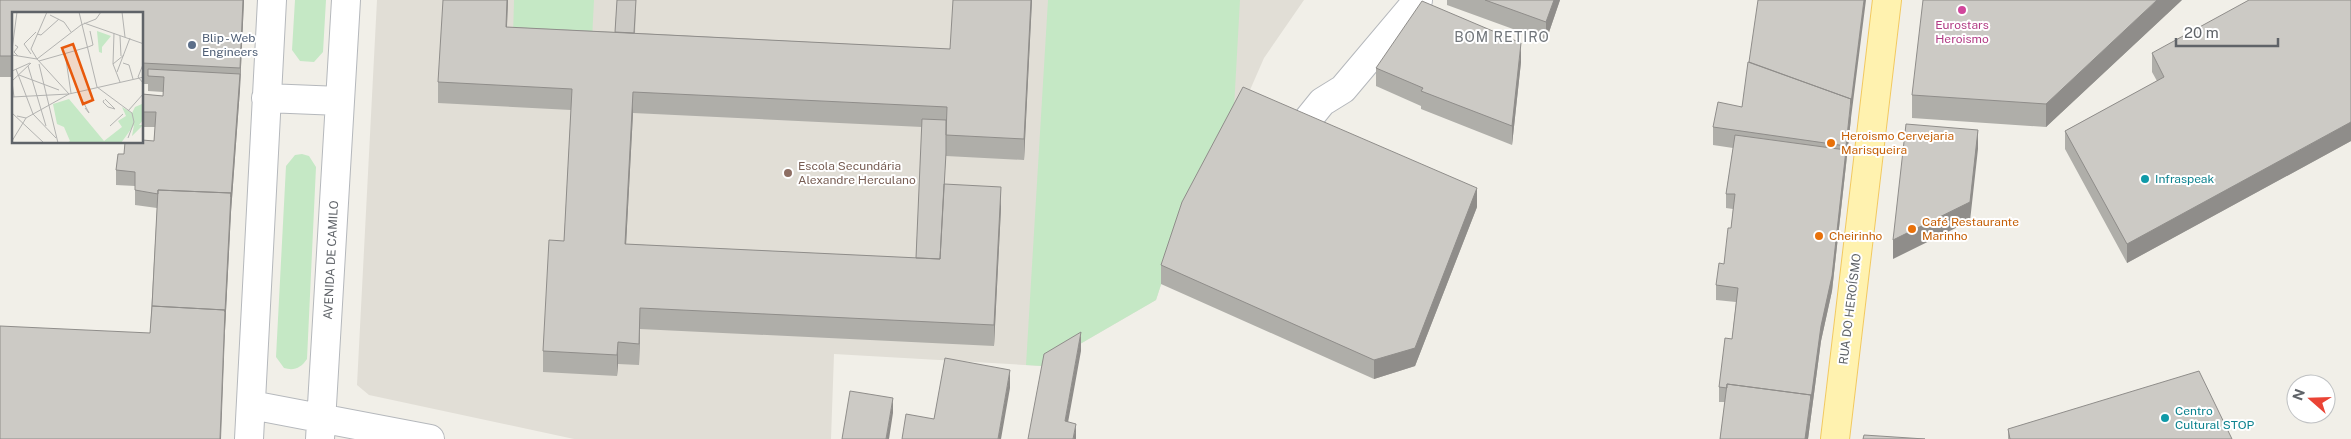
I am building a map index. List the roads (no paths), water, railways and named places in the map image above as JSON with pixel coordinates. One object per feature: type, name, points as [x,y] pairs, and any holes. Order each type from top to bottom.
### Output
[{"type":"main road","name":"RUA DO HEROÍSMO","points":[[1835,439],[1886,0]]},
{"type":"street","points":[[249,439],[272,0]]},
{"type":"street","name":"AVENIDA DE CAMILO","points":[[321,429],[346,0]]},
{"type":"street","points":[[1301,128],[1322,102],[1343,89],[1418,0]]},
{"type":"street","points":[[266,98],[340,101]]},
{"type":"street","points":[[251,406],[321,429],[430,439]]},
{"type":"place","name":"Eurostars Heroismo","points":[[1962,10]]},
{"type":"place","name":"Blip - Web Engineers","points":[[192,45]]},
{"type":"place","name":"Heroismo Cervejaria Marisqueira","points":[[1831,143]]},
{"type":"place","name":"Escola Secundária Alexandre Herculano","points":[[788,173]]},
{"type":"place","name":"Infraspeak","points":[[2145,179]]},
{"type":"place","name":"Café Restaurante Marinho","points":[[1912,229]]},
{"type":"place","name":"Cheirinho","points":[[1819,236]]},
{"type":"place","name":"Centro Cultural STOP","points":[[2165,418]]},
{"type":"district","name":"BOM RETIRO","points":[[1502,37]]}]
